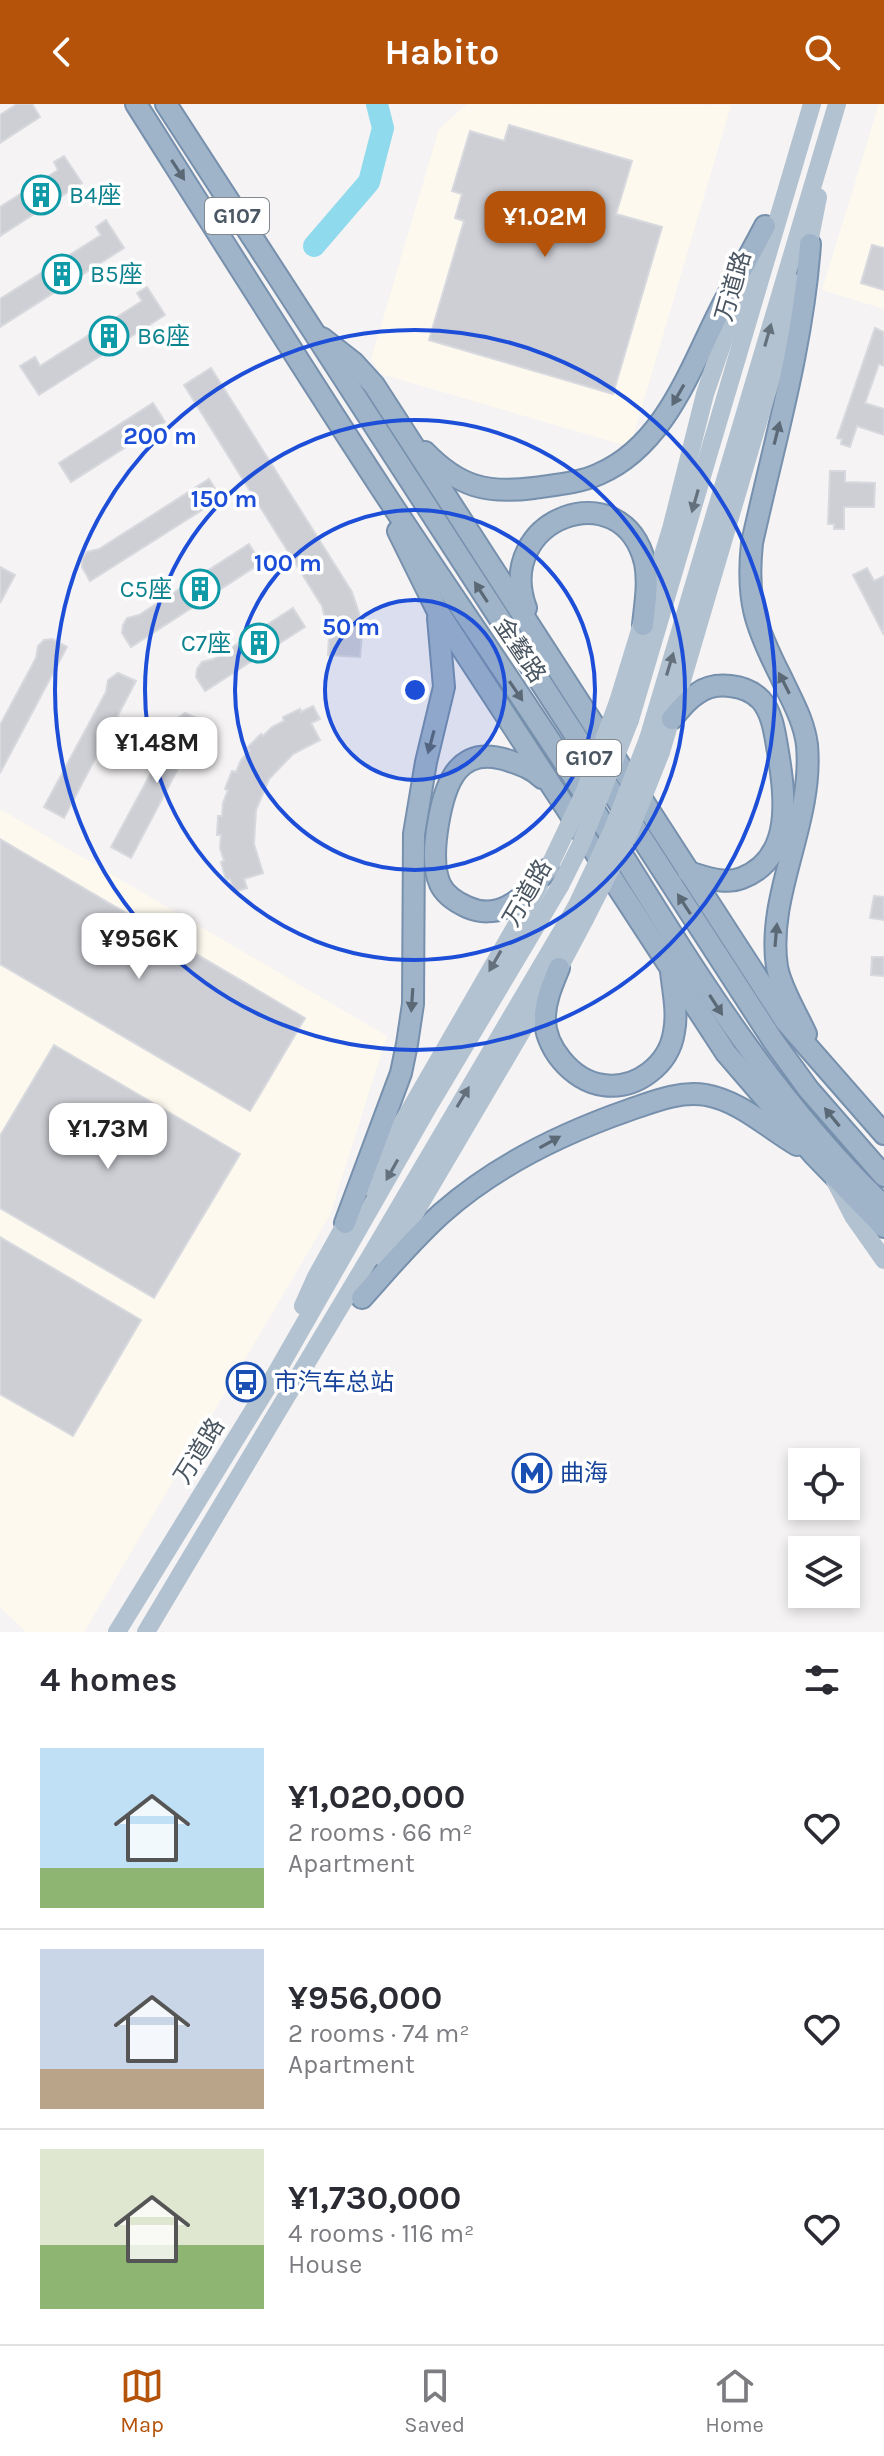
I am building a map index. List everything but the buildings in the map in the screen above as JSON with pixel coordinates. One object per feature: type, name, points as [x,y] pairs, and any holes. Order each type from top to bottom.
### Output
[{"type":"highway","name":"金鳌路","points":[[136,104],[380,486],[560,756],[719,1009],[791,1105],[830,1151],[884,1206]]},
{"type":"highway","name":"金鳌路","points":[[166,104],[774,1042],[828,1113],[884,1176]]},
{"type":"highway","points":[[397,423],[434,461],[473,487],[503,492],[598,475],[621,462],[641,444],[676,401],[765,226]]},
{"type":"highway","points":[[810,244],[807,296],[797,352],[752,543],[748,575],[752,609],[761,637],[798,712],[807,741],[808,779],[803,816],[774,939],[778,971],[817,1060]]},
{"type":"highway","points":[[309,328],[354,363],[374,385],[786,1022],[884,1134]]},
{"type":"highway","points":[[380,486],[437,610],[726,1053],[814,1155],[884,1227]]},
{"type":"highway","points":[[536,634],[521,594],[520,565],[529,544],[542,532],[560,518],[578,512],[613,519],[637,543],[647,573],[643,625]]},
{"type":"highway","points":[[345,1223],[401,1073],[407,1044],[413,1004],[414,834],[426,762],[444,687],[437,610]]},
{"type":"highway","points":[[672,719],[700,691],[714,686],[748,690],[762,701],[773,724],[784,791],[783,820],[777,845],[761,865],[743,878],[725,881],[688,872]]},
{"type":"highway","points":[[552,789],[539,774],[499,757],[481,755],[466,763],[446,785],[436,834],[435,869],[441,886],[456,902],[475,911],[493,912],[508,906],[554,878]]},
{"type":"highway","points":[[559,968],[544,1017],[548,1036],[559,1059],[590,1081],[605,1086],[654,1071],[664,1059],[675,1025],[671,967]]},
{"type":"highway","points":[[362,1298],[407,1247],[444,1212],[478,1186],[560,1137],[656,1100],[682,1093],[725,1099],[814,1155]]},
{"type":"main road","name":"万道路","points":[[118,1628],[275,1375],[598,804],[630,720],[812,104]]},
{"type":"main road","name":"万道路","points":[[146,1632],[580,913],[613,829],[654,746],[837,104]]},
{"type":"main road","points":[[275,1375],[316,1277],[345,1223],[554,878],[643,625],[705,394],[765,226],[796,158]]},
{"type":"main road","points":[[654,746],[672,719],[810,244],[817,210],[820,158]]},
{"type":"main road","points":[[296,1381],[362,1298],[390,1257],[559,968],[580,913]]},
{"type":"main road","points":[[830,1172],[853,1216],[884,1260]]},
{"type":"shaded area","points":[[467,104],[731,105],[630,447],[381,374],[371,359],[439,129]]},
{"type":"shaded area","points":[[879,104],[884,104],[884,309],[822,290]]},
{"type":"shaded area","points":[[0,809],[387,1036],[330,1215],[84,1632],[26,1632],[0,1607]]},
{"type":"waterway","points":[[314,246],[369,182],[383,128],[377,104]]},
{"type":"place","name":"B4座","points":[[41,195]]},
{"type":"place","name":"B5座","points":[[62,274]]},
{"type":"place","name":"B6座","points":[[109,336]]},
{"type":"place","name":"C5座","points":[[200,589]]},
{"type":"place","name":"C7座","points":[[259,643]]},
{"type":"place","name":"市汽车总站","points":[[246,1382]]},
{"type":"place","name":"曲海","points":[[532,1473]]}]
